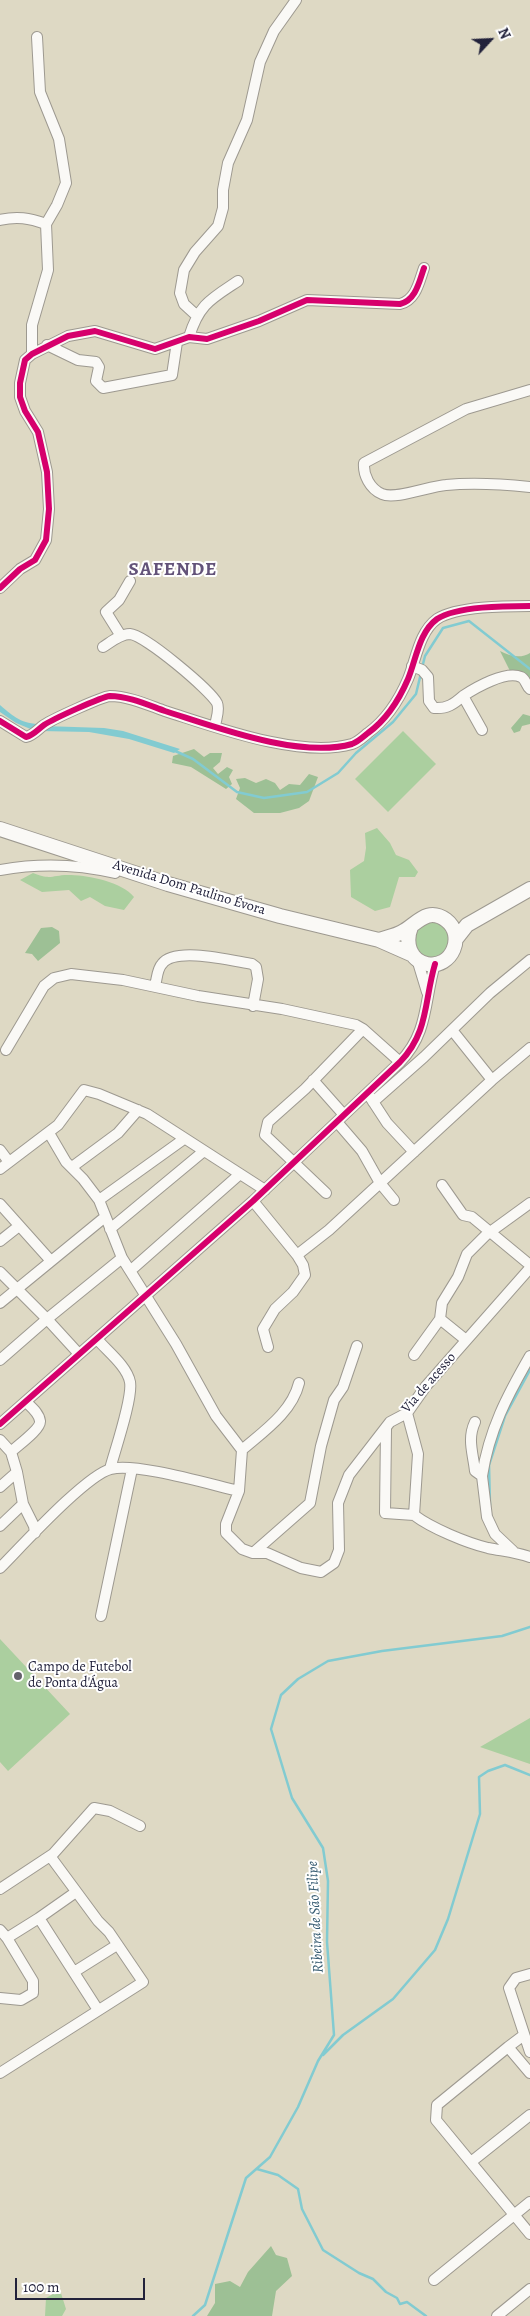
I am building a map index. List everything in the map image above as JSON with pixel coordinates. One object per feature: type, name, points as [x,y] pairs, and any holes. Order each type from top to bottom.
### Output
[{"type":"main road","name":"Avenida Dom Paulino Évora","points":[[0,829],[168,884],[280,916],[379,940],[415,957]]},
{"type":"main road","points":[[411,927],[407,942],[415,957],[427,964],[442,962],[452,953],[456,939],[467,925],[530,889]]},
{"type":"main road","points":[[379,940],[411,927],[423,917],[430,915],[445,920],[451,925],[456,939]]},
{"type":"main road","points":[[451,925],[467,925]]},
{"type":"street","points":[[196,316],[184,304],[180,293],[184,270],[195,252],[218,226],[223,208],[223,190],[228,163],[247,120],[260,62],[274,31],[296,0]]},
{"type":"street","points":[[32,354],[32,325],[48,270],[46,224],[57,205],[66,183],[59,139],[40,92],[37,37]]},
{"type":"street","points":[[0,220],[13,217],[28,218],[46,224]]},
{"type":"street","points":[[0,588],[20,569],[35,560],[46,540],[49,509],[48,472],[38,432],[25,411],[20,397],[20,383],[25,360],[32,354],[68,336],[95,331],[155,349],[178,342],[189,336],[207,339],[259,321],[307,300],[400,304],[413,296],[424,268]]},
{"type":"street","points":[[189,336],[196,316],[204,304],[238,281]]},
{"type":"street","points":[[47,345],[78,360],[96,362],[99,367],[96,381],[103,388],[172,375],[178,342]]},
{"type":"street","points":[[530,390],[466,409],[364,463],[364,473],[375,490],[383,495],[395,495],[445,485],[488,483],[530,487]]},
{"type":"street","points":[[121,636],[106,612],[119,600],[130,581]]},
{"type":"street","points":[[0,721],[26,737],[34,734],[43,725],[109,696],[135,701],[215,726],[286,745],[322,748],[354,743],[378,726],[390,710],[408,679],[429,627],[439,618],[470,609],[530,606]]},
{"type":"street","points":[[103,647],[121,636],[134,634],[170,658],[213,697],[218,708],[215,726]]},
{"type":"street","points":[[412,666],[422,670],[428,677],[429,701],[434,708],[443,709],[454,704],[478,686],[501,678],[519,676],[523,678],[530,689]]},
{"type":"street","points":[[463,696],[482,730]]},
{"type":"street","points":[[0,870],[28,865],[86,866],[168,884]]},
{"type":"street","points":[[155,986],[160,966],[168,958],[192,955],[252,964],[256,967],[258,973],[253,1006]]},
{"type":"street","points":[[415,957],[428,993]]},
{"type":"street","points":[[0,1424],[253,1201],[340,1118],[371,1098],[452,1030],[490,993],[530,960]]},
{"type":"street","points":[[371,1098],[417,1041],[425,1015],[435,964]]},
{"type":"street","points":[[6,1050],[44,986],[54,978],[71,974],[155,986],[253,1006],[282,1009],[363,1029],[400,1062]]},
{"type":"street","points":[[326,1193],[264,1135],[265,1128],[268,1122],[363,1029]]},
{"type":"street","points":[[452,1030],[492,1080]]},
{"type":"street","points":[[297,1255],[314,1244],[492,1080],[530,1048]]},
{"type":"street","points":[[313,1080],[362,1151],[380,1183],[394,1200]]},
{"type":"street","points":[[0,1169],[49,1133],[71,1110],[84,1090],[138,1110],[162,1122],[184,1139],[265,1190]]},
{"type":"street","points":[[371,1098],[387,1123],[414,1152]]},
{"type":"street","points":[[72,1168],[118,1133],[138,1110]]},
{"type":"street","points":[[49,1133],[72,1168],[84,1179],[99,1200],[122,1258],[146,1294],[216,1416],[242,1450],[284,1412],[296,1396],[299,1384]]},
{"type":"street","points":[[99,1200],[184,1139]]},
{"type":"street","points":[[0,1150],[9,1162]]},
{"type":"street","points":[[110,1229],[204,1151]]},
{"type":"street","points":[[130,1271],[240,1174]]},
{"type":"street","points":[[442,1184],[464,1215],[472,1217],[530,1267]]},
{"type":"street","points":[[253,1201],[297,1255],[303,1265],[305,1275],[293,1292],[275,1308],[262,1329],[268,1347]]},
{"type":"street","points":[[414,1355],[440,1319],[442,1303],[458,1277],[467,1254],[490,1232],[530,1203]]},
{"type":"street","points":[[0,1204],[12,1215],[19,1226],[51,1261]]},
{"type":"street","points":[[0,1303],[105,1217]]},
{"type":"street","points":[[0,1241],[19,1226]]},
{"type":"street","points":[[0,1360],[122,1258]]},
{"type":"street","name":"Via de acesso","points":[[242,1450],[239,1491],[226,1524],[226,1533],[242,1549],[253,1553],[267,1552],[301,1568],[321,1572],[334,1563],[339,1550],[338,1503],[349,1475],[390,1422],[407,1413],[426,1386],[530,1267]]},
{"type":"street","points":[[0,1272],[47,1319],[78,1354]]},
{"type":"street","points":[[440,1319],[466,1340]]},
{"type":"street","points":[[97,1339],[125,1372],[130,1382],[129,1395],[110,1469]]},
{"type":"street","points":[[253,1553],[310,1503],[321,1446],[334,1400],[343,1387],[357,1346]]},
{"type":"street","points":[[524,1553],[495,1534],[488,1517],[482,1476],[486,1450],[503,1402],[530,1356]]},
{"type":"street","points":[[11,1452],[38,1428],[40,1422],[38,1415],[26,1402]]},
{"type":"street","points":[[407,1413],[418,1454],[414,1515]]},
{"type":"street","points":[[475,1422],[470,1432],[470,1443],[475,1471],[482,1476]]},
{"type":"street","points":[[386,1429],[385,1513],[414,1515],[486,1548],[524,1553]]},
{"type":"street","points":[[0,1440],[11,1452],[23,1504],[34,1526],[35,1533]]},
{"type":"street","points":[[0,1568],[90,1481],[102,1472],[110,1469],[132,1469],[172,1475],[239,1491]]},
{"type":"street","points":[[102,1616],[132,1469]]},
{"type":"street","points":[[0,1487],[17,1472]]},
{"type":"street","points":[[0,1526],[23,1504]]},
{"type":"street","points":[[0,1889],[50,1856],[94,1808],[110,1811],[140,1826]]},
{"type":"street","points":[[0,2072],[143,1982],[118,1945],[50,1856]]},
{"type":"street","points":[[7,1938],[76,1892]]},
{"type":"street","points":[[39,1918],[98,2010]]},
{"type":"street","points":[[0,1930],[7,1938],[33,1981],[33,1994],[21,2000],[0,1998]]},
{"type":"street","points":[[74,1972],[118,1945]]},
{"type":"street","points":[[530,1974],[516,1978],[509,1988],[530,2052]]},
{"type":"street","points":[[524,2035],[437,2105],[436,2120],[530,2234]]},
{"type":"street","points":[[508,2047],[530,2073]]},
{"type":"street","points":[[471,2162],[530,2115]]},
{"type":"street","points":[[434,2280],[530,2202]]},
{"type":"street","points":[[497,2316],[530,2289]]},
{"type":"green space","points":[[500,651],[515,656],[523,656],[530,653],[530,678],[513,677]]},
{"type":"green space","points":[[523,714],[530,716],[530,724],[522,726],[520,731],[514,733],[511,728]]},
{"type":"green space","points":[[403,731],[436,764],[388,812],[355,779]]},
{"type":"green space","points":[[194,749],[204,757],[210,753],[222,753],[220,762],[213,768],[218,774],[227,767],[233,770],[229,777],[232,784],[226,789],[191,767],[172,763],[173,756]]},
{"type":"green space","points":[[309,774],[318,777],[309,801],[299,808],[280,813],[254,813],[236,799],[240,788],[236,779],[245,778],[256,783],[266,779],[275,783],[280,790],[289,784],[300,785]]},
{"type":"green space","points":[[377,828],[390,843],[396,855],[409,860],[418,872],[415,877],[399,877],[390,907],[375,911],[351,897],[350,870],[364,861],[366,848],[365,833]]},
{"type":"green space","points":[[33,873],[44,877],[71,875],[97,878],[122,887],[134,897],[124,910],[105,906],[90,897],[81,901],[69,890],[42,892],[20,880]]},
{"type":"green space","points":[[431,921],[443,926],[449,938],[443,955],[431,960],[415,952],[415,929]]},
{"type":"green space","points":[[52,927],[59,931],[60,943],[38,961],[32,954],[25,953],[41,928]]},
{"type":"green space","name":"Campo de Futebol de Ponta d'Água","points":[[0,1639],[70,1714],[8,1771],[0,1762]]},
{"type":"green space","points":[[530,1718],[530,1764],[480,1747]]},
{"type":"green space","points":[[271,2246],[276,2255],[287,2258],[292,2276],[276,2291],[272,2316],[207,2316],[215,2303],[215,2284],[230,2281],[240,2287],[248,2272]]},
{"type":"green space","points":[[60,2290],[66,2309],[62,2316],[45,2316],[46,2298]]},
{"type":"water","points":[[0,705],[19,719],[29,723],[41,724],[33,730],[16,723],[0,712]]},
{"type":"water","points":[[44,726],[104,728],[123,731],[180,749],[174,753],[129,739],[89,732],[40,731]]},
{"type":"waterway","points":[[422,668],[425,656],[443,628],[469,621],[530,669]]},
{"type":"waterway","points":[[173,750],[193,759],[237,792],[264,798],[307,792],[338,773],[356,753],[393,722],[416,694],[421,673]]},
{"type":"waterway","name":"Ribeira de São Filipe","points":[[490,1505],[489,1465],[505,1416],[530,1370]]},
{"type":"waterway","name":"Ribeira de São Filipe","points":[[193,2316],[205,2305],[246,2178],[270,2157],[298,2107],[318,2061],[334,2035],[327,1942],[328,1881],[323,1848],[292,1798],[271,1729],[281,1695],[298,1679],[328,1661],[382,1651],[502,1636],[530,1627]]},
{"type":"waterway","points":[[323,2055],[343,2035],[393,1999],[435,1950],[448,1919],[480,1814],[479,1777],[488,1771],[505,1765],[530,1775]]},
{"type":"waterway","points":[[257,2169],[278,2175],[298,2189],[302,2209],[323,2250],[359,2273],[373,2279],[386,2292],[397,2298],[400,2304],[407,2302],[426,2316]]},
{"type":"cycle path","points":[[0,588],[20,569],[35,560],[46,540],[49,509],[47,472],[38,432],[25,411],[20,397],[20,383],[25,360],[32,354],[68,336],[95,331],[155,349],[189,337],[207,339],[259,321],[307,300],[400,304],[410,299],[413,295],[424,268]]},
{"type":"cycle path","points":[[0,721],[26,737],[49,722],[77,709],[105,697],[117,696],[258,739],[308,747],[331,748],[352,744],[375,728],[391,709],[408,679],[426,631],[437,619],[457,611],[469,609],[530,606]]},
{"type":"cycle path","points":[[0,1424],[253,1201],[400,1062],[409,1051],[421,1028],[435,964]]},
{"type":"place","name":"Campo de Futebol de Ponta d'Água","points":[[18,1676]]},
{"type":"district","name":"SAFENDE","points":[[173,570]]}]
